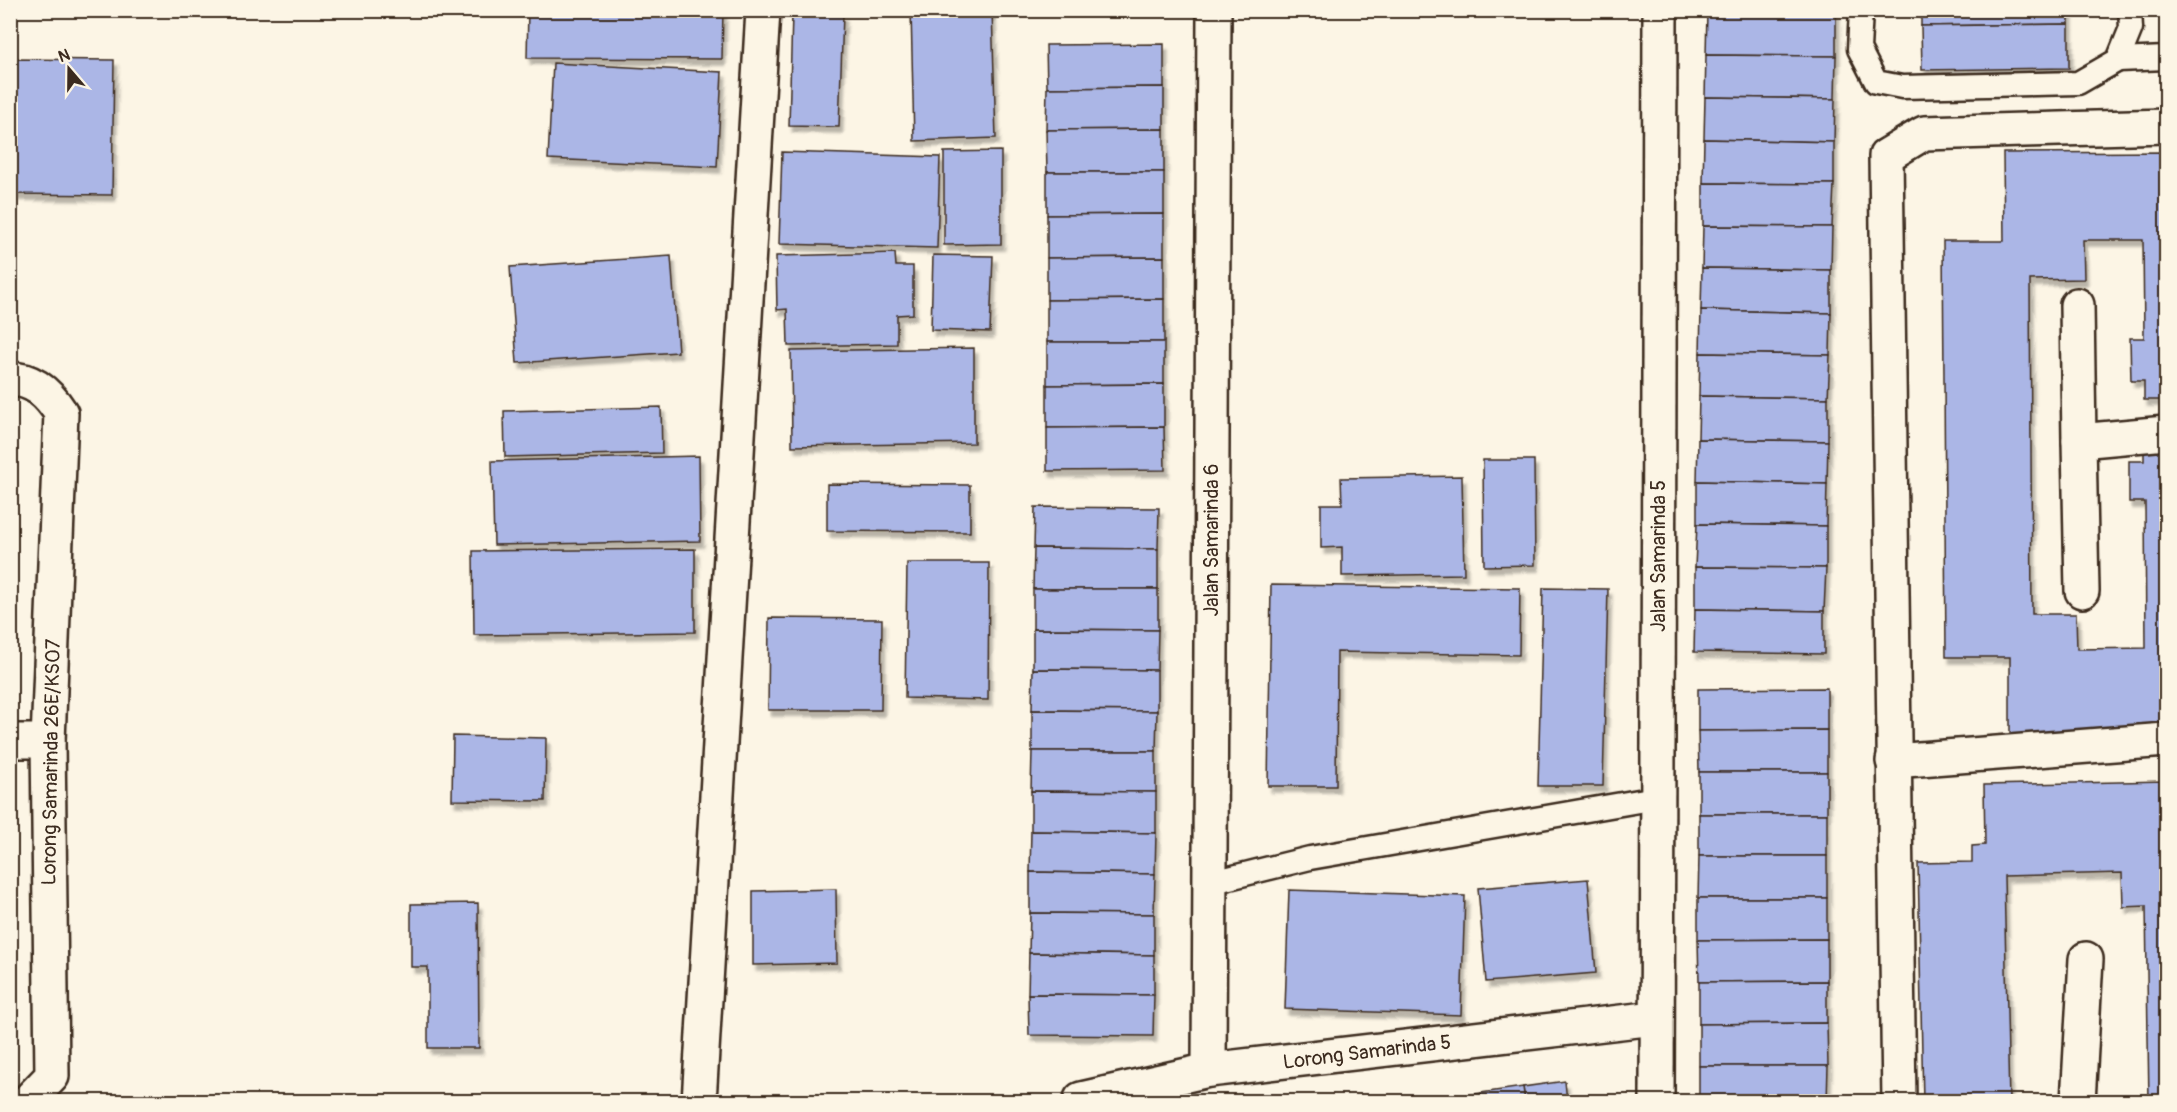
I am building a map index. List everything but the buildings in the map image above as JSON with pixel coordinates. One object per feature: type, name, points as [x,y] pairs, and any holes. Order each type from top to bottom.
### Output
[{"type":"street","points":[[699,1101],[762,10]]},
{"type":"street","name":"Jalan Samarinda 6","points":[[1209,1070],[1214,10]]},
{"type":"street","name":"Jalan Samarinda 5","points":[[1657,1101],[1655,1018],[1660,10]]},
{"type":"street","points":[[1899,1101],[1898,870],[1893,761],[1886,156],[1924,133],[2166,126]]},
{"type":"street","points":[[2077,305],[2082,591]]},
{"type":"street","name":"Lorong Samarinda 26E/KS07","points":[[10,379],[23,379],[48,394],[61,413],[48,741],[52,1076],[27,1101]]},
{"type":"street","points":[[2079,441],[2166,433]]},
{"type":"street","points":[[1893,761],[2166,740]]},
{"type":"street","points":[[10,741],[48,741]]},
{"type":"street","points":[[2078,1101],[2086,959]]},
{"type":"street","name":"Lorong Samarinda 5","points":[[1077,1100],[1209,1070],[1655,1018]]},
{"type":"lane","points":[[1861,10],[1859,49],[1876,82],[1893,85],[2078,82],[2118,60],[2166,58]]},
{"type":"lane","points":[[2118,60],[2131,28],[2130,10]]},
{"type":"lane","points":[[1209,883],[1310,858],[1656,798]]}]
